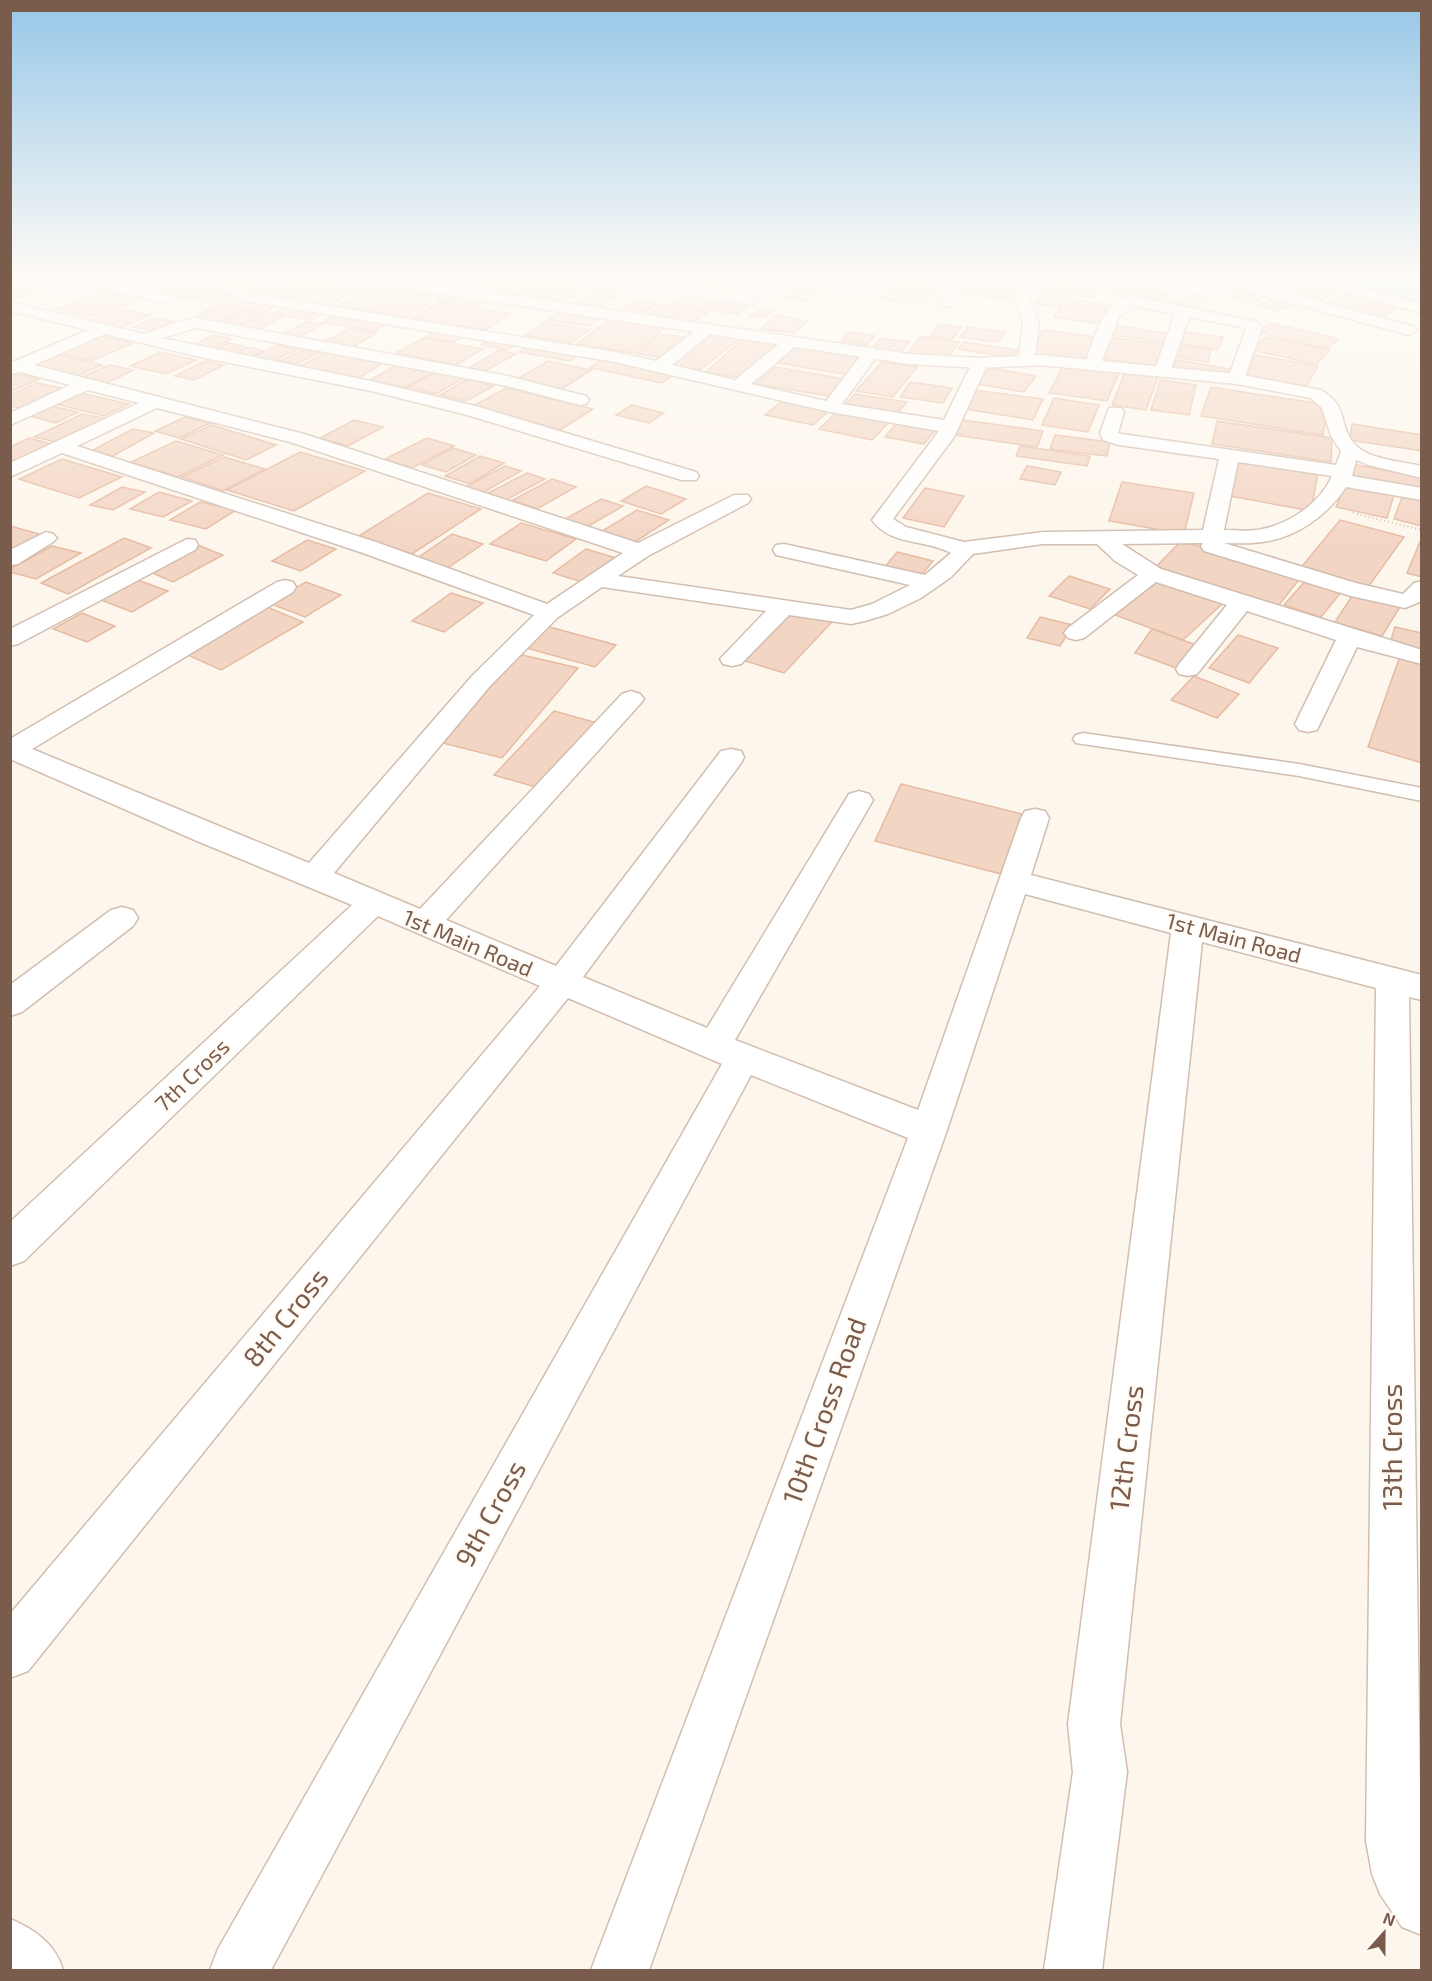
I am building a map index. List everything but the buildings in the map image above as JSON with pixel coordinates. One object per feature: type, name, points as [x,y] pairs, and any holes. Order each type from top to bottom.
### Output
[{"type":"street","points":[[265,365],[473,411],[689,476]]},
{"type":"street","points":[[424,365],[508,381],[580,400]]},
{"type":"street","points":[[652,365],[830,407],[950,427]]},
{"type":"street","points":[[738,386],[763,365]]},
{"type":"street","points":[[830,407],[862,365]]},
{"type":"street","points":[[979,365],[950,427],[882,520],[886,525],[962,549],[1043,538],[1262,536],[1287,529],[1304,519],[1335,492],[1343,476],[1350,450]]},
{"type":"street","points":[[1097,365],[1238,379],[1315,394],[1326,399],[1330,404],[1341,435],[1350,450],[1422,472]]},
{"type":"street","points":[[1162,372],[1164,365]]},
{"type":"street","points":[[1238,379],[1242,365]]},
{"type":"street","points":[[13,368],[86,384],[297,438],[640,551]]},
{"type":"street","points":[[10,420],[86,384]]},
{"type":"street","points":[[10,471],[155,402]]},
{"type":"street","points":[[1115,412],[1110,436],[1343,476],[1422,494]]},
{"type":"street","points":[[61,447],[368,547],[549,613]]},
{"type":"street","points":[[1212,537],[1230,455]]},
{"type":"street","points":[[314,877],[481,681],[549,613],[640,551],[741,499]]},
{"type":"street","points":[[10,559],[46,538]]},
{"type":"street","points":[[1103,538],[1123,556],[1153,574],[1422,657]]},
{"type":"street","points":[[1184,538],[1351,589],[1405,601],[1411,599],[1422,588]]},
{"type":"street","points":[[10,639],[187,545]]},
{"type":"street","points":[[599,579],[852,616],[865,615],[929,583],[960,558],[964,552],[962,549]]},
{"type":"street","points":[[784,550],[929,583]]},
{"type":"street","points":[[1076,633],[1153,574]]},
{"type":"street","points":[[11,749],[285,587]]},
{"type":"street","points":[[1188,669],[1242,602]]},
{"type":"street","points":[[732,658],[785,606]]},
{"type":"street","points":[[1308,724],[1350,636]]},
{"type":"street","points":[[425,924],[631,699]]},
{"type":"street","name":"1st Main Road","points":[[11,749],[207,834],[728,1052],[929,1130]]},
{"type":"street","name":"8th Cross","points":[[10,1653],[562,982],[731,757]]},
{"type":"street","name":"9th Cross","points":[[239,1971],[860,800]]},
{"type":"street","name":"10th Cross Road","points":[[620,1971],[929,1130],[1035,818]]},
{"type":"street","name":"1st Main Road","points":[[1014,881],[1407,984]]},
{"type":"street","name":"7th Cross","points":[[10,1248],[374,903]]},
{"type":"street","points":[[10,1003],[122,918]]},
{"type":"street","name":"12th Cross","points":[[1073,1971],[1100,1772],[1094,1724],[1188,926]]},
{"type":"street","name":"13th Cross","points":[[1407,984],[1394,1841],[1400,1874],[1422,1907]]},
{"type":"street","points":[[10,1948],[34,1971]]},
{"type":"lane","points":[[1083,739],[1299,770],[1422,795]]},
{"type":"path","points":[[1321,504],[1422,530]]}]
